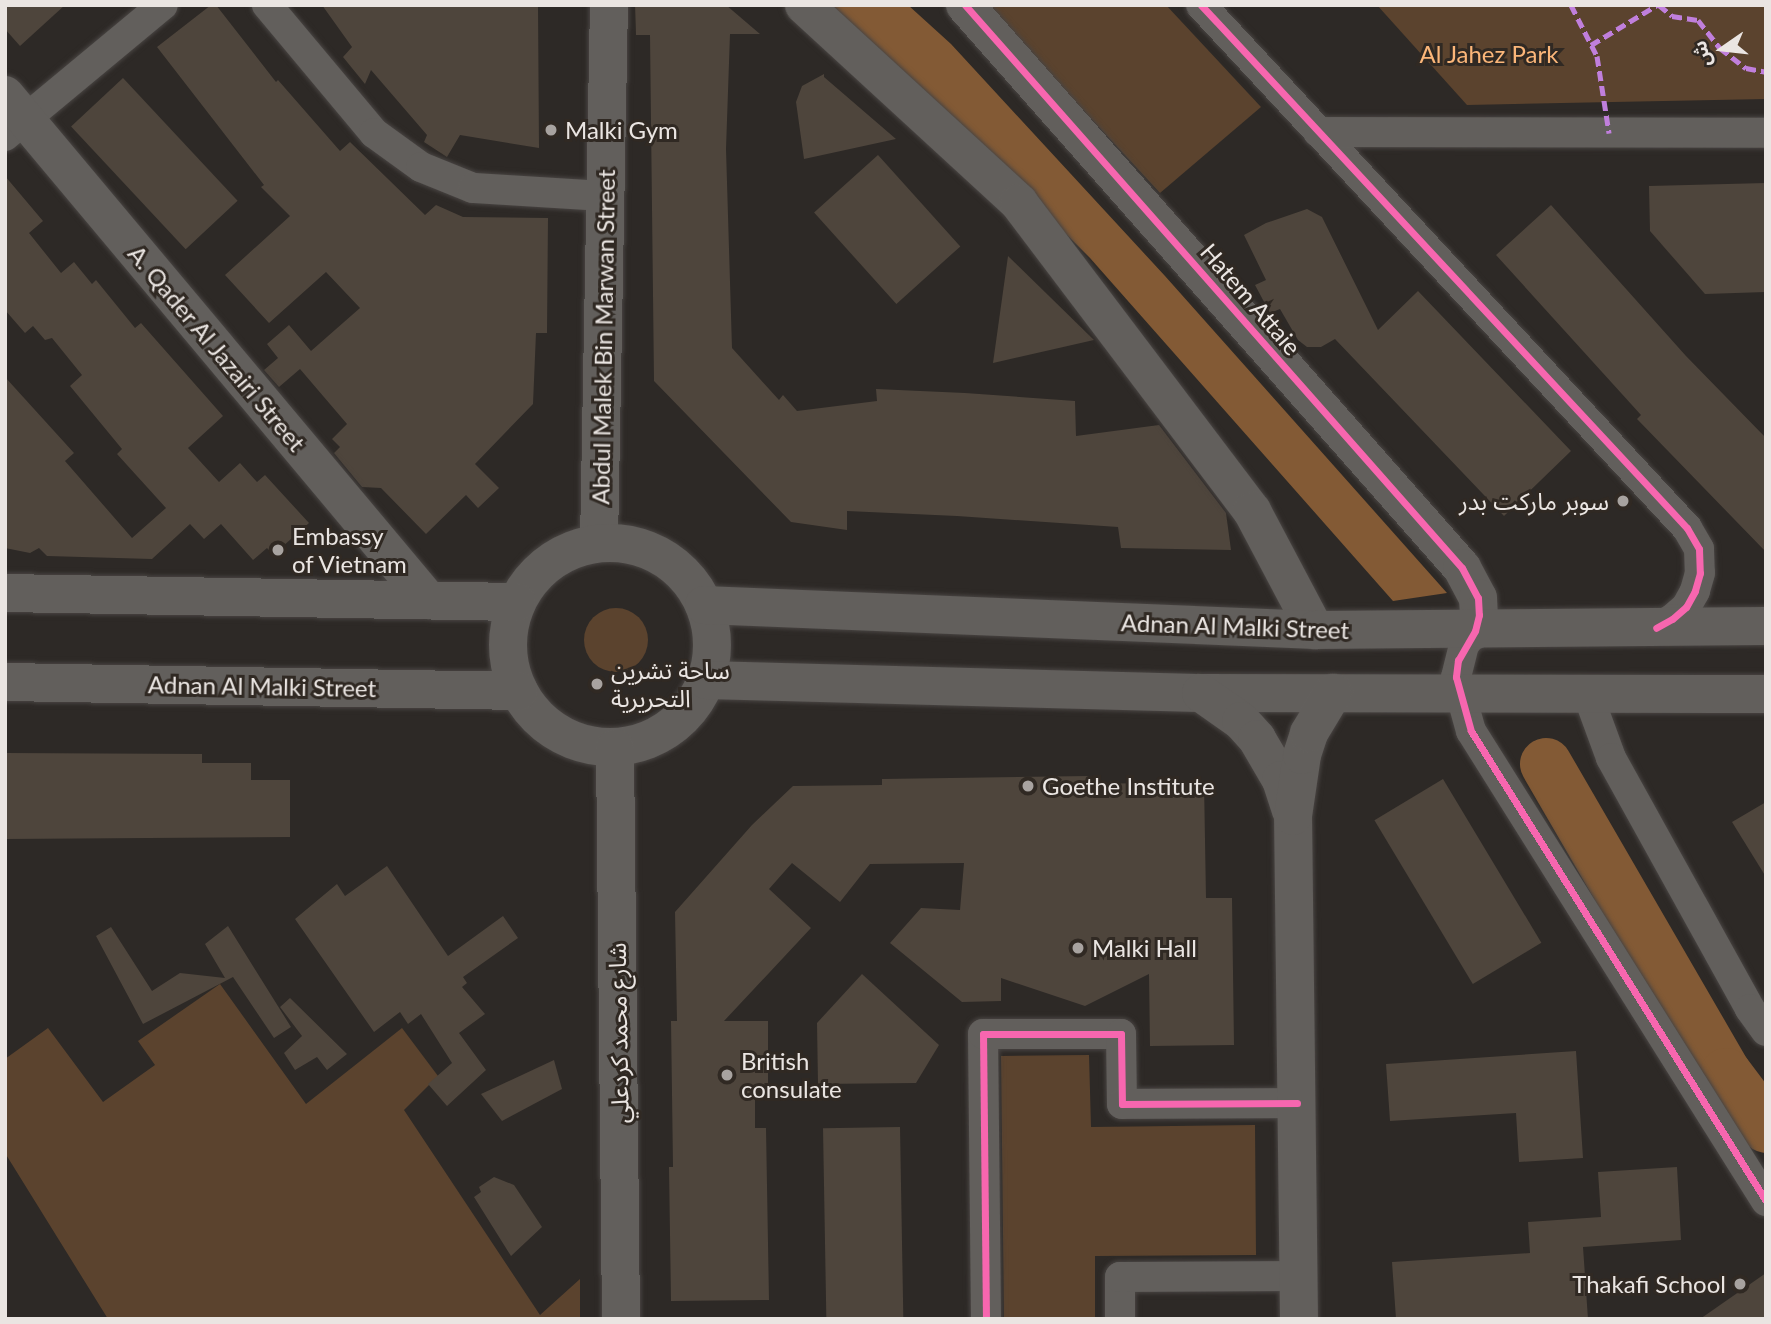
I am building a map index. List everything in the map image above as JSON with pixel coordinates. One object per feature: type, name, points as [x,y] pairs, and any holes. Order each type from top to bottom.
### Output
[{"type":"main road","name":"Abdul Malek Bin Marwan Street","points":[[599,543],[609,5]]},
{"type":"main road","points":[[804,5],[1019,203],[1252,511],[1315,630]]},
{"type":"main road","name":"Hatem Attaie","points":[[965,5],[1462,568],[1478,598],[1479,615],[1475,631]]},
{"type":"main road","name":"A. Qader Al Jazairi Street","points":[[12,117],[428,600]]},
{"type":"main road","points":[[599,543],[631,545],[662,557],[687,578],[704,605],[711,629],[711,655],[706,680],[692,706],[671,727],[644,742],[615,748],[586,745],[558,734],[536,716],[519,691],[509,662],[509,631],[517,602],[537,573],[566,552],[599,543]]},
{"type":"main road","points":[[5,593],[517,602]]},
{"type":"main road","name":"Adnan Al Malki Street","points":[[704,605],[1315,630],[1475,631],[1766,626]]},
{"type":"main road","points":[[706,680],[1202,693],[1766,694]]},
{"type":"main road","name":"Adnan Al Malki Street","points":[[5,681],[519,691]]},
{"type":"main road","points":[[1202,693],[1241,721],[1257,739],[1281,780],[1293,816]]},
{"type":"main road","points":[[1299,1319],[1293,816],[1302,755],[1320,713],[1333,693]]},
{"type":"main road","name":"شارع محمد كردعلي","points":[[615,748],[621,1319]]},
{"type":"street","points":[[12,117],[163,5]]},
{"type":"street","points":[[267,5],[374,133],[421,167],[473,188],[605,196]]},
{"type":"street","points":[[1201,5],[1687,528],[1699,549],[1700,573],[1695,591],[1686,607],[1656,628]]},
{"type":"street","points":[[1318,132],[1766,133]]},
{"type":"street","points":[[1475,631],[1458,660],[1459,693],[1471,731],[1490,766],[1766,1200]]},
{"type":"street","points":[[1588,695],[1611,758],[1750,1009],[1766,1031]]},
{"type":"street","points":[[986,1319],[984,1034],[1121,1034],[1122,1104],[1297,1103]]},
{"type":"street","points":[[1120,1319],[1120,1277],[1298,1276]]},
{"type":"green space","points":[[986,5],[1166,5],[1261,107],[1160,193]]},
{"type":"green space","name":"Al Jahez Park","points":[[1377,5],[1766,5],[1766,99],[1467,105]]},
{"type":"green space","points":[[616,608],[634,614],[642,622],[648,640],[642,658],[634,666],[616,672],[598,666],[590,658],[584,640],[590,622],[598,614]]},
{"type":"green space","points":[[220,984],[306,1104],[402,1028],[438,1076],[404,1110],[540,1315],[580,1279],[580,1319],[108,1319],[5,1153],[5,1059],[48,1028],[103,1102],[155,1065],[138,1041]]},
{"type":"green space","points":[[1089,1055],[1091,1127],[1255,1125],[1256,1255],[1095,1256],[1095,1319],[1004,1319],[1001,1056]]},
{"type":"shaded area","points":[[825,5],[908,5],[951,44],[1165,276],[1447,593],[1393,601],[1090,258],[914,82]]},
{"type":"building","points":[[5,5],[65,5],[20,46],[5,29]]},
{"type":"building","points":[[211,5],[216,5],[276,82],[278,80],[340,151],[350,142],[425,215],[436,205],[463,217],[548,218],[547,333],[536,333],[533,404],[475,464],[499,488],[478,508],[466,495],[426,534],[381,488],[362,487],[334,453],[340,447],[332,439],[347,424],[300,369],[279,387],[264,370],[278,358],[267,344],[289,325],[311,351],[360,308],[326,272],[269,323],[225,275],[290,216],[261,187],[264,185],[157,47]]},
{"type":"building","points":[[322,5],[538,5],[539,148],[460,135],[447,157],[424,142],[427,135],[371,70],[365,84],[343,57],[352,47]]},
{"type":"building","points":[[635,5],[726,5],[760,34],[730,34],[726,149],[732,348],[779,400],[783,395],[797,411],[877,401],[876,389],[965,393],[1075,401],[1076,436],[1159,425],[1226,513],[1231,550],[1121,548],[1118,527],[957,516],[847,511],[847,530],[791,522],[654,381],[650,35],[636,35]]},
{"type":"building","points":[[824,74],[824,77],[896,139],[804,159],[796,102],[802,86]]},
{"type":"building","points":[[123,78],[238,201],[186,249],[71,126]]},
{"type":"building","points":[[878,155],[960,246],[896,304],[814,213]]},
{"type":"building","points":[[5,176],[43,221],[29,233],[61,273],[74,262],[92,284],[96,280],[135,328],[141,323],[223,416],[188,448],[219,482],[240,463],[257,482],[265,475],[309,523],[273,555],[267,548],[253,560],[221,524],[204,539],[190,524],[152,559],[47,556],[39,548],[30,553],[5,548],[5,377],[74,453],[65,461],[132,538],[166,508],[117,454],[122,449],[70,386],[82,375],[52,338],[45,340],[33,326],[25,333],[5,310]]},
{"type":"building","points":[[1766,183],[1766,292],[1705,294],[1650,231],[1649,186]]},
{"type":"building","points":[[1551,205],[1686,356],[1766,438],[1766,552],[1637,419],[1641,415],[1496,255]]},
{"type":"building","points":[[1307,209],[1322,217],[1378,330],[1418,291],[1571,451],[1504,516],[1335,339],[1321,347],[1307,347],[1298,340],[1280,309],[1270,313],[1255,285],[1266,280],[1244,235],[1266,223]]},
{"type":"building","points":[[1008,256],[1094,340],[993,363]]},
{"type":"building","points":[[5,753],[202,754],[202,763],[251,763],[251,780],[290,780],[290,837],[5,839]]},
{"type":"building","points":[[1089,776],[1089,784],[1204,782],[1206,898],[1232,898],[1234,1045],[1150,1046],[1149,974],[1085,1006],[1001,978],[1001,1001],[962,1002],[890,943],[921,908],[960,910],[964,863],[870,864],[840,902],[792,863],[769,889],[811,928],[724,1021],[768,1021],[768,1085],[755,1085],[755,1128],[766,1128],[769,1300],[671,1301],[669,1167],[673,1167],[671,1021],[677,1021],[675,912],[752,825],[793,786],[882,785],[882,779]]},
{"type":"building","points":[[1443,779],[1541,943],[1473,984],[1374,820]]},
{"type":"building","points":[[1766,802],[1766,877],[1732,822]]},
{"type":"building","points":[[387,866],[448,956],[503,916],[518,938],[463,977],[467,983],[462,987],[485,1014],[459,1033],[486,1070],[447,1106],[428,1084],[452,1063],[421,1014],[408,1024],[400,1012],[374,1032],[295,919],[337,884],[345,896]]},
{"type":"building","points":[[228,926],[291,1027],[274,1038],[233,977],[143,1024],[96,936],[111,927],[152,991],[180,973],[225,978],[205,944]]},
{"type":"building","points":[[862,974],[939,1045],[916,1083],[818,1084],[817,1023]]},
{"type":"building","points":[[290,998],[347,1054],[327,1070],[317,1057],[295,1070],[284,1053],[302,1036],[280,1007]]},
{"type":"building","points":[[1576,1051],[1583,1158],[1519,1162],[1516,1113],[1390,1121],[1386,1064]]},
{"type":"building","points":[[554,1060],[562,1089],[502,1121],[481,1094]]},
{"type":"building","points":[[900,1127],[903,1317],[826,1318],[823,1128]]},
{"type":"building","points":[[1677,1167],[1681,1240],[1583,1247],[1588,1319],[1396,1319],[1392,1262],[1530,1253],[1528,1222],[1601,1217],[1598,1172]]},
{"type":"building","points":[[494,1177],[514,1185],[542,1227],[511,1256],[474,1197],[481,1192],[479,1187]]},
{"type":"building","points":[[1766,1273],[1766,1319],[1700,1319]]},
{"type":"waterway","points":[[1546,764],[1726,1074],[1766,1127]]},
{"type":"marked path","points":[[1571,5],[1597,56],[1609,133]]},
{"type":"marked path","points":[[1591,45],[1657,5]]},
{"type":"marked path","points":[[1659,5],[1672,16],[1698,20],[1720,48],[1746,68],[1766,72]]},
{"type":"cycle path","points":[[965,5],[1462,568],[1478,598],[1479,615],[1475,631],[1458,660],[1456,677],[1471,731],[1766,1201]]},
{"type":"cycle path","points":[[1201,5],[1687,528],[1699,549],[1700,573],[1695,591],[1686,607],[1656,628]]},
{"type":"cycle path","points":[[986,1319],[983,1034],[1121,1034],[1122,1104],[1297,1103]]},
{"type":"place","name":"Malki Gym","points":[[551,130]]},
{"type":"place","name":"سوبر ماركت بدر","points":[[1623,501]]},
{"type":"place","name":"Embassy of Vietnam","points":[[278,550]]},
{"type":"place","name":"ساحة تشرين التحريرية","points":[[597,684]]},
{"type":"place","name":"Goethe Institute","points":[[1028,786]]},
{"type":"place","name":"Malki Hall","points":[[1078,948]]},
{"type":"place","name":"British consulate","points":[[727,1075]]},
{"type":"place","name":"Thakafi School","points":[[1740,1284]]}]
